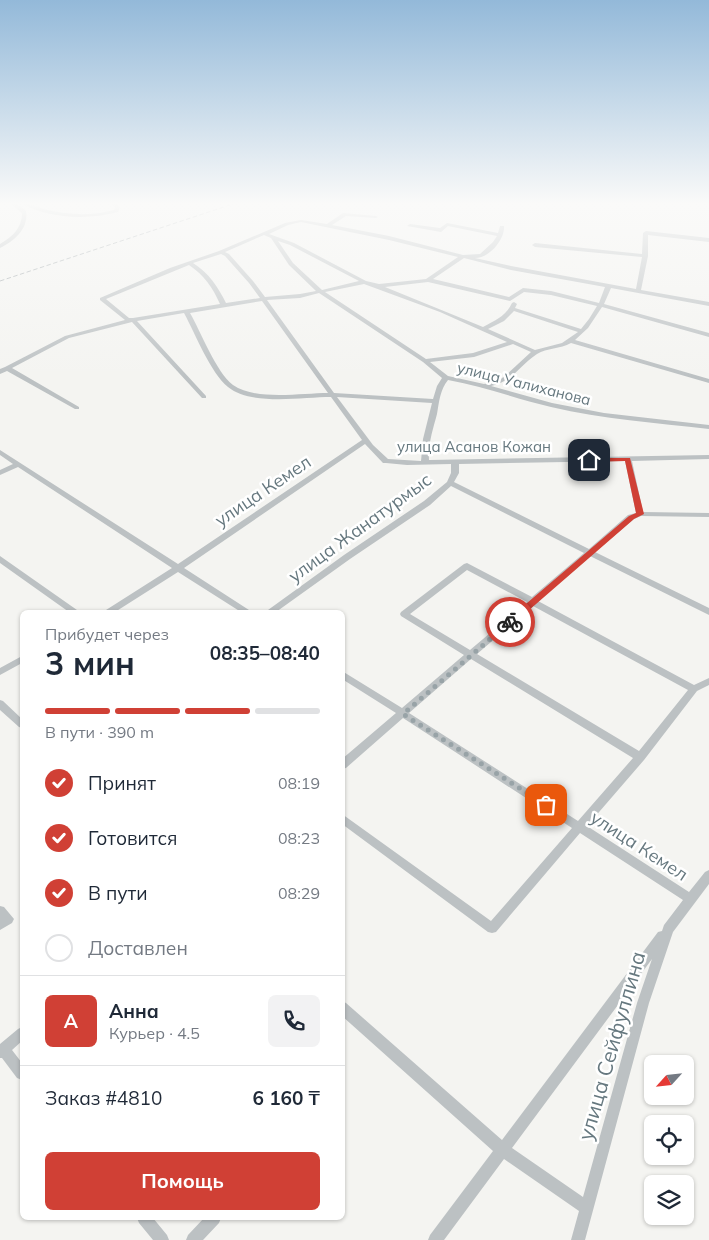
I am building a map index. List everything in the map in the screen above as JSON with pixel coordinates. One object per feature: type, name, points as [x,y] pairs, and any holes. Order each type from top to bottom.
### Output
[{"type":"street","points":[[197,261],[102,299],[127,319],[133,320],[204,397]]},
{"type":"street","name":"улица Асанов Кожан","points":[[232,261],[263,299],[365,442],[386,461],[425,463],[709,457]]},
{"type":"street","name":"улица Уалиханова","points":[[288,261],[321,292],[425,361],[446,378],[551,405],[604,415],[709,427]]},
{"type":"street","points":[[324,261],[364,282],[484,329],[535,352]]},
{"type":"street","points":[[428,280],[456,261]]},
{"type":"street","points":[[482,261],[608,287],[709,304]]},
{"type":"street","points":[[638,291],[644,261]]},
{"type":"street","points":[[189,264],[198,268],[209,278],[224,306]]},
{"type":"street","points":[[378,286],[428,280],[510,299],[514,302],[513,308],[506,316],[484,329]]},
{"type":"street","points":[[0,372],[67,337],[133,320],[263,299],[300,296],[364,282]]},
{"type":"street","points":[[479,385],[499,383],[507,379],[535,352],[564,344],[570,340],[593,318],[602,305],[608,287]]},
{"type":"street","points":[[510,299],[520,291],[527,289],[602,305],[708,332]]},
{"type":"street","points":[[513,308],[581,331]]},
{"type":"street","points":[[186,311],[221,374],[231,386],[243,392],[259,395],[331,395],[435,401]]},
{"type":"street","points":[[570,340],[709,381]]},
{"type":"street","points":[[425,361],[474,354],[514,342]]},
{"type":"street","points":[[7,368],[77,408]]},
{"type":"street","points":[[425,463],[424,448],[427,432],[441,383],[446,378]]},
{"type":"street","name":"улица Кемел","points":[[112,610],[365,442]]},
{"type":"street","points":[[0,452],[243,610]]},
{"type":"street","points":[[628,459],[640,514]]},
{"type":"street","name":"улица Жанатурмыс","points":[[274,610],[347,557],[427,503],[450,484],[455,462]]},
{"type":"street","points":[[0,473],[18,464]]},
{"type":"street","points":[[450,484],[709,612]]},
{"type":"street","points":[[345,762],[631,517],[640,514],[709,516]]},
{"type":"street","points":[[0,559],[71,610]]},
{"type":"street","points":[[640,757],[404,614],[467,566],[694,690]]},
{"type":"street","points":[[0,672],[20,660]]},
{"type":"street","name":"улица Кемел","points":[[345,676],[691,899]]},
{"type":"street","points":[[345,820],[492,928],[640,757],[694,690],[709,681]]},
{"type":"street","points":[[0,704],[20,722]]},
{"type":"street","name":"улица Сейфуллина","points":[[578,1240],[643,1003],[668,929],[709,875]]},
{"type":"street","points":[[0,911],[8,919],[0,925]]},
{"type":"street","points":[[435,1240],[668,929]]},
{"type":"street","points":[[345,1010],[503,1150],[587,1208]]},
{"type":"street","points":[[20,1034],[1,1050],[20,1071]]},
{"type":"street","points":[[146,1220],[162,1240]]},
{"type":"street","points":[[193,1240],[212,1220]]},
{"type":"railway","points":[[0,281],[61,261]]},
{"type":"way so far","points":[[510,622],[403,714],[546,805]]},
{"type":"route","points":[[510,622],[631,517],[640,514],[628,459],[589,460]]}]
